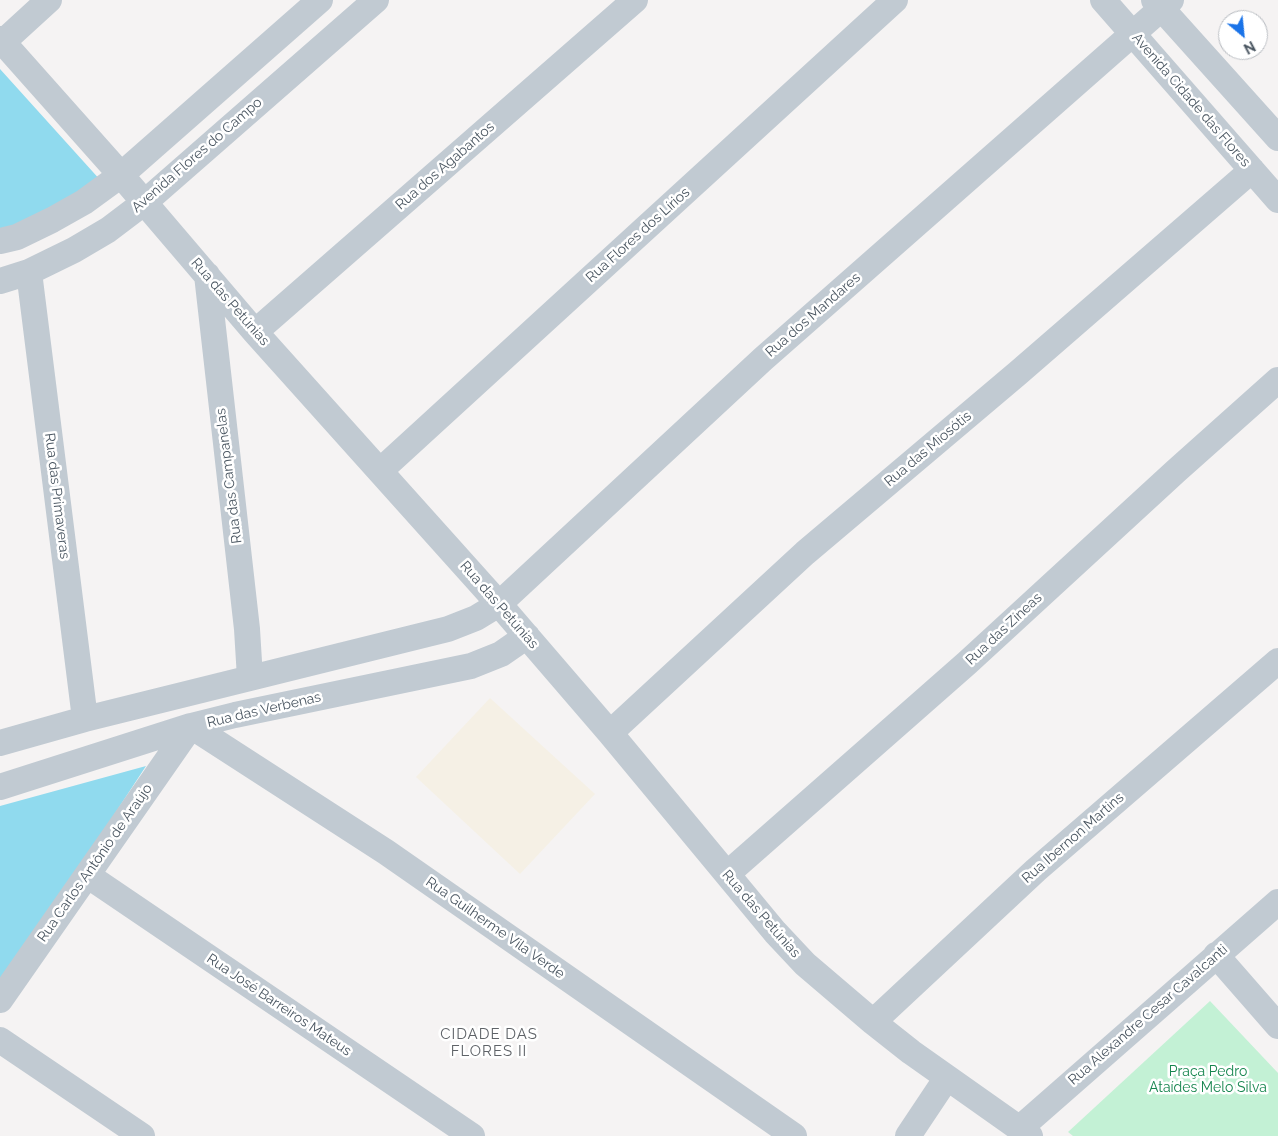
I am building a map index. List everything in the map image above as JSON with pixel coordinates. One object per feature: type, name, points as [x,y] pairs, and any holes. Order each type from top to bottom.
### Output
[{"type":"street","points":[[1,40],[49,0]]},
{"type":"street","name":"Avenida Flores do Campo","points":[[0,281],[29,272],[74,250],[108,230],[145,202],[376,0]]},
{"type":"street","name":"Rua dos Agabantos","points":[[256,332],[635,0]]},
{"type":"street","name":"Rua Flores dos Lírios","points":[[380,470],[895,0]]},
{"type":"street","name":"Avenida Cidade das Flores","points":[[1103,0],[1278,200]]},
{"type":"street","points":[[0,241],[17,237],[52,220],[84,202],[122,175],[317,3],[339,32]]},
{"type":"street","points":[[1162,3],[1278,137]]},
{"type":"street","name":"Rua dos Mandares","points":[[498,604],[763,359],[1134,34],[1162,3]]},
{"type":"street","points":[[282,34],[307,61]]},
{"type":"street","name":"Rua das Petúnias","points":[[1,40],[122,175],[256,332],[527,636],[775,932],[805,964],[873,1022],[946,1079],[1024,1132]]},
{"type":"street","name":"Rua das Miosótis","points":[[610,733],[805,553],[1018,373],[1252,170]]},
{"type":"street","name":"Rua das Primaveras","points":[[29,272],[85,719]]},
{"type":"street","name":"Rua das Campanelas","points":[[207,275],[247,629],[250,678]]},
{"type":"street","name":"Rua das Zíneas","points":[[727,874],[967,663],[1176,470],[1278,380]]},
{"type":"street","points":[[0,742],[184,694],[448,629],[476,618],[498,604]]},
{"type":"street","name":"Rua das Verbenas","points":[[0,787],[191,726],[235,715],[471,666],[501,654],[527,636]]},
{"type":"street","name":"Rua Ibernon Martins","points":[[873,1022],[1036,870],[1278,661]]},
{"type":"street","points":[[184,694],[191,726]]},
{"type":"street","name":"Rua Carlos Antônio de Araújo","points":[[0,1000],[191,726]]},
{"type":"street","name":"Rua Guilherme Vila Verde","points":[[191,726],[386,852],[794,1136]]},
{"type":"street","name":"Rua José Barreiros Mateus","points":[[87,875],[472,1136]]},
{"type":"street","name":"Rua Alexandre Cesar Cavalcanti","points":[[1024,1132],[1216,955],[1278,902]]},
{"type":"street","points":[[1216,955],[1278,1026]]},
{"type":"street","points":[[0,1040],[134,1134]]},
{"type":"street","points":[[908,1136],[946,1079]]},
{"type":"green space","name":"Praça Pedro Ataídes Melo Silva","points":[[1210,1001],[1278,1073],[1278,1136],[1073,1136],[1068,1132]]},
{"type":"sand","points":[[490,698],[595,794],[520,874],[416,777]]},
{"type":"water","points":[[0,69],[102,182],[0,237]]},
{"type":"water","points":[[146,766],[0,989],[0,806]]},
{"type":"district","name":"CIDADE DAS FLORES II","points":[[489,1042]]}]
